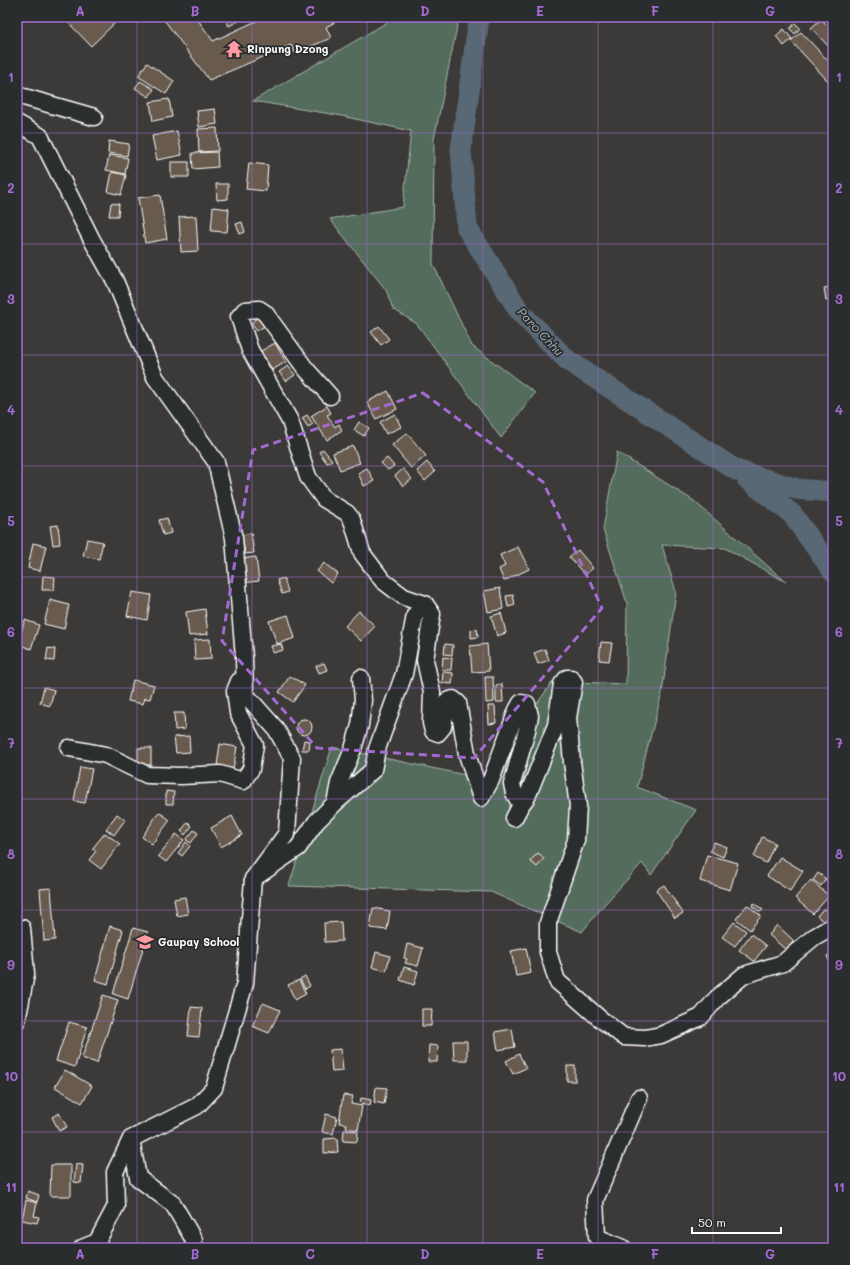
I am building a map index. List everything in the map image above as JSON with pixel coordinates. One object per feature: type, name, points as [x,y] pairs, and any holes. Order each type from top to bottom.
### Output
[{"type":"street","points":[[17,95],[94,117]]},
{"type":"street","points":[[17,123],[40,136],[92,240],[115,281],[155,377],[216,462],[234,538],[246,694],[276,728],[292,758],[287,833],[253,879],[245,983],[214,1088],[197,1106],[131,1139],[115,1172],[116,1206],[97,1242],[82,1248]]},
{"type":"street","points":[[330,396],[305,368],[265,313],[259,309],[245,310],[239,317],[250,350],[290,422],[308,477],[324,499],[347,513],[352,520],[362,553],[384,581],[404,597],[425,604],[432,614],[425,660],[432,692],[431,723],[433,731],[438,733],[443,727],[447,701],[452,699],[458,702],[467,754],[480,801],[492,780],[517,710],[521,703],[527,704],[530,716],[512,784],[517,812],[527,797],[556,725],[562,684],[567,678],[571,678],[574,682],[568,718],[578,806],[576,840],[548,923],[548,952],[558,981],[598,1017],[624,1037],[645,1038],[661,1035],[701,1017],[717,998],[744,975],[783,963],[814,936],[833,926]]},
{"type":"street","points":[[253,879],[298,848],[316,822],[335,803],[373,770],[376,749],[404,674],[415,615],[425,604]]},
{"type":"street","points":[[69,748],[106,755],[147,775],[181,776],[220,774],[243,781],[251,769],[255,745],[238,713],[235,690],[241,675],[244,657]]},
{"type":"street","points":[[335,803],[339,783],[353,749],[360,725],[363,700],[361,678]]},
{"type":"street","points":[[17,1021],[26,974],[22,928]]},
{"type":"street","points":[[623,1248],[597,1237],[594,1200],[639,1098]]},
{"type":"street","points":[[131,1139],[138,1178],[173,1204],[194,1240],[193,1248]]},
{"type":"highlighted area","points":[[423,393],[543,482],[602,608],[474,758],[317,748],[222,641],[253,450]]},
{"type":"green space","points":[[396,17],[459,17],[434,139],[433,264],[472,346],[535,393],[501,438],[417,324],[393,309],[386,290],[330,219],[403,207],[411,131],[337,115],[253,101]]},
{"type":"green space","points":[[617,452],[694,501],[786,582],[725,548],[662,545],[676,592],[662,693],[637,787],[696,810],[651,875],[642,863],[603,906],[582,932],[491,892],[289,886],[332,747],[484,779],[553,681],[626,684],[627,603],[603,529]]},
{"type":"building","points":[[63,17],[121,17],[91,46]]},
{"type":"building","name":"Rinpung Dzong","points":[[162,17],[196,17],[213,41],[265,17],[344,17],[326,27],[331,38],[295,53],[291,45],[209,80]]},
{"type":"building","points":[[224,17],[246,17],[229,26]]},
{"type":"building","points":[[821,19],[833,31],[833,51],[811,28]]},
{"type":"building","points":[[795,23],[800,28],[795,34],[790,29]]},
{"type":"building","points":[[784,29],[792,39],[784,46],[776,36]]},
{"type":"building","points":[[801,32],[833,66],[833,77],[828,81],[791,41]]},
{"type":"building","points":[[147,63],[174,81],[166,94],[138,76]]},
{"type":"building","points":[[140,81],[154,89],[149,97],[135,88]]},
{"type":"building","points":[[169,99],[172,117],[153,121],[150,102]]},
{"type":"building","points":[[215,109],[217,124],[199,127],[197,111]]},
{"type":"building","points":[[217,128],[218,151],[199,152],[198,129]]},
{"type":"building","points":[[177,131],[182,155],[157,160],[152,136]]},
{"type":"building","points":[[109,141],[129,144],[127,156],[108,153]]},
{"type":"building","points":[[217,152],[218,167],[193,169],[192,153]]},
{"type":"building","points":[[109,155],[128,158],[125,174],[106,170]]},
{"type":"building","points":[[171,162],[189,162],[189,177],[171,177]]},
{"type":"building","points":[[249,163],[268,165],[266,191],[246,189]]},
{"type":"building","points":[[112,172],[126,175],[121,195],[108,192]]},
{"type":"building","points":[[216,184],[228,184],[228,199],[217,200]]},
{"type":"building","points":[[160,195],[167,239],[145,243],[138,198]]},
{"type":"building","points":[[111,203],[119,204],[118,216],[109,216]]},
{"type":"building","points":[[213,207],[229,209],[227,232],[211,231]]},
{"type":"building","points":[[196,216],[198,251],[181,252],[179,217]]},
{"type":"building","points":[[242,222],[245,232],[240,234],[236,224]]},
{"type":"building","points":[[833,287],[833,298],[826,300],[824,288]]},
{"type":"building","points":[[259,316],[266,325],[257,331],[251,323]]},
{"type":"building","points":[[379,326],[389,339],[381,345],[371,332]]},
{"type":"building","points":[[275,343],[286,362],[272,370],[261,351]]},
{"type":"building","points":[[288,366],[295,375],[286,381],[279,372]]},
{"type":"building","points":[[388,391],[397,409],[376,419],[367,402]]},
{"type":"building","points":[[327,406],[331,413],[327,415],[335,427],[339,424],[342,430],[327,440],[311,416]]},
{"type":"building","points":[[395,414],[401,427],[386,434],[380,422]]},
{"type":"building","points":[[307,415],[313,424],[308,427],[302,418]]},
{"type":"building","points":[[359,422],[369,428],[364,436],[354,430]]},
{"type":"building","points":[[407,433],[426,456],[411,468],[392,445]]},
{"type":"building","points":[[353,446],[360,463],[340,470],[333,453]]},
{"type":"building","points":[[323,449],[332,460],[327,463],[319,452]]},
{"type":"building","points":[[387,458],[394,466],[388,470],[381,463]]},
{"type":"building","points":[[427,462],[435,472],[425,481],[417,471]]},
{"type":"building","points":[[367,468],[374,481],[364,486],[358,473]]},
{"type":"building","points":[[403,469],[412,479],[403,486],[395,476]]},
{"type":"building","points":[[167,518],[171,533],[163,535],[159,520]]},
{"type":"building","points":[[58,525],[60,544],[53,545],[50,526]]},
{"type":"building","points":[[251,533],[254,553],[245,554],[242,535]]},
{"type":"building","points":[[87,539],[103,542],[99,559],[83,556]]},
{"type":"building","points":[[33,543],[46,546],[40,571],[28,568]]},
{"type":"building","points":[[518,547],[529,569],[504,581],[499,569],[505,566],[500,555]]},
{"type":"building","points":[[578,550],[593,568],[585,575],[569,557]]},
{"type":"building","points":[[256,557],[259,581],[242,583],[240,559]]},
{"type":"building","points":[[324,563],[338,574],[331,583],[317,571]]},
{"type":"building","points":[[43,576],[55,577],[54,590],[42,590]]},
{"type":"building","points":[[284,578],[288,592],[282,594],[277,580]]},
{"type":"building","points":[[500,588],[503,609],[488,612],[484,591]]},
{"type":"building","points":[[132,592],[151,595],[147,620],[127,616]]},
{"type":"building","points":[[513,595],[515,605],[508,607],[506,596]]},
{"type":"building","points":[[50,600],[69,605],[64,629],[44,624]]},
{"type":"building","points":[[205,609],[208,634],[189,636],[186,612]]},
{"type":"building","points":[[359,611],[375,626],[361,641],[345,626]]},
{"type":"building","points":[[501,613],[506,633],[497,636],[491,616]]},
{"type":"building","points":[[288,615],[295,638],[277,644],[269,621]]},
{"type":"building","points":[[25,620],[39,625],[31,649],[17,644]]},
{"type":"building","points":[[477,629],[478,637],[471,638],[471,630]]},
{"type":"building","points":[[210,639],[211,659],[195,660],[194,640]]},
{"type":"building","points":[[601,642],[612,643],[609,661],[599,660]]},
{"type":"building","points":[[281,644],[283,650],[273,653],[271,646]]},
{"type":"building","points":[[445,644],[453,645],[452,655],[444,654]]},
{"type":"building","points":[[487,644],[489,671],[472,672],[470,646]]},
{"type":"building","points":[[48,648],[55,649],[54,661],[46,660]]},
{"type":"building","points":[[545,649],[549,660],[538,664],[534,653]]},
{"type":"building","points":[[443,657],[452,658],[451,670],[442,670]]},
{"type":"building","points":[[324,663],[327,670],[319,673],[316,666]]},
{"type":"building","points":[[443,672],[453,673],[452,684],[442,683]]},
{"type":"building","points":[[290,676],[305,685],[293,702],[279,692]]},
{"type":"building","points":[[485,677],[493,677],[494,702],[486,703]]},
{"type":"building","points":[[133,680],[154,685],[150,699],[145,698],[143,704],[128,701]]},
{"type":"building","points":[[502,684],[503,702],[496,702],[496,685]]},
{"type":"building","points":[[44,687],[54,690],[50,706],[40,703]]},
{"type":"building","points":[[488,706],[495,706],[496,723],[489,724]]},
{"type":"building","points":[[174,713],[184,713],[185,729],[175,730]]},
{"type":"building","points":[[301,719],[307,719],[312,724],[310,733],[307,735],[301,735],[296,730],[296,724]]},
{"type":"building","points":[[189,736],[190,752],[176,753],[174,737]]},
{"type":"building","points":[[304,740],[310,741],[309,750],[302,750]]},
{"type":"building","points":[[220,744],[237,747],[233,769],[217,766]]},
{"type":"building","points":[[138,748],[151,748],[151,765],[138,765]]},
{"type":"building","points":[[80,767],[92,769],[85,803],[74,801]]},
{"type":"building","points":[[166,791],[174,792],[173,804],[166,804]]},
{"type":"building","points":[[159,812],[170,820],[152,844],[142,837]]},
{"type":"building","points":[[117,814],[125,820],[114,835],[106,829]]},
{"type":"building","points":[[232,816],[242,835],[221,847],[211,828]]},
{"type":"building","points":[[188,822],[192,826],[185,835],[181,831]]},
{"type":"building","points":[[194,830],[198,833],[191,843],[186,840]]},
{"type":"building","points":[[105,833],[120,844],[101,869],[89,860],[96,851],[92,849]]},
{"type":"building","points":[[176,834],[184,840],[166,862],[158,856]]},
{"type":"building","points":[[762,837],[775,843],[766,863],[754,857]]},
{"type":"building","points":[[186,842],[190,846],[182,856],[178,853]]},
{"type":"building","points":[[714,842],[727,847],[723,857],[710,851]]},
{"type":"building","points":[[538,853],[544,858],[537,867],[530,861]]},
{"type":"building","points":[[707,855],[738,863],[730,890],[700,881]]},
{"type":"building","points":[[780,857],[803,871],[790,891],[767,876]]},
{"type":"building","points":[[818,873],[826,879],[821,886],[813,880]]},
{"type":"building","points":[[811,880],[829,896],[813,914],[795,898]]},
{"type":"building","points":[[664,885],[683,913],[675,918],[656,890]]},
{"type":"building","points":[[51,888],[55,940],[44,941],[40,889]]},
{"type":"building","points":[[185,897],[188,914],[177,916],[174,899]]},
{"type":"building","points":[[754,903],[763,910],[760,912],[752,906]]},
{"type":"building","points":[[747,905],[761,916],[750,930],[736,919]]},
{"type":"building","points":[[373,908],[390,911],[387,930],[370,928]]},
{"type":"building","points":[[824,908],[832,915],[825,923],[817,916]]},
{"type":"building","points":[[341,922],[342,941],[325,942],[324,923]]},
{"type":"building","points":[[734,922],[746,931],[735,946],[722,937]]},
{"type":"building","points":[[777,925],[794,941],[786,950],[769,935]]},
{"type":"building","points":[[110,926],[123,930],[108,984],[95,980]]},
{"type":"building","points":[[133,928],[148,932],[128,999],[113,994]]},
{"type":"building","points":[[751,934],[766,946],[754,961],[739,950]]},
{"type":"building","points":[[407,944],[423,948],[418,966],[405,963],[407,959],[404,958]]},
{"type":"building","points":[[526,948],[531,973],[516,976],[511,951]]},
{"type":"building","points":[[376,952],[390,956],[386,971],[372,967]]},
{"type":"building","points":[[833,953],[833,970],[827,956]]},
{"type":"building","points":[[404,967],[418,971],[414,985],[400,980]]},
{"type":"building","points":[[305,976],[310,986],[305,989],[300,979]]},
{"type":"building","points":[[299,980],[306,994],[295,1000],[288,985]]},
{"type":"building","points":[[103,995],[118,1000],[97,1063],[82,1058]]},
{"type":"building","points":[[263,1003],[280,1010],[269,1033],[252,1026]]},
{"type":"building","points":[[191,1007],[202,1008],[199,1037],[188,1036]]},
{"type":"building","points":[[422,1009],[432,1009],[431,1026],[422,1026]]},
{"type":"building","points":[[69,1022],[87,1027],[75,1067],[56,1061]]},
{"type":"building","points":[[512,1029],[515,1047],[498,1050],[495,1032]]},
{"type":"building","points":[[453,1041],[467,1041],[467,1060],[454,1060]]},
{"type":"building","points":[[429,1045],[438,1046],[437,1062],[428,1062]]},
{"type":"building","points":[[341,1049],[343,1071],[332,1072],[330,1050]]},
{"type":"building","points":[[519,1054],[526,1068],[513,1074],[506,1061]]},
{"type":"building","points":[[567,1066],[575,1066],[575,1081],[567,1081]]},
{"type":"building","points":[[65,1070],[92,1086],[82,1103],[55,1087]]},
{"type":"building","points":[[376,1087],[387,1088],[384,1104],[374,1102]]},
{"type":"building","points":[[343,1095],[353,1096],[351,1104],[362,1106],[358,1130],[346,1128],[347,1124],[339,1123]]},
{"type":"building","points":[[361,1098],[371,1100],[370,1105],[360,1103]]},
{"type":"building","points":[[59,1113],[67,1127],[59,1131],[52,1117]]},
{"type":"building","points":[[326,1114],[337,1117],[333,1134],[322,1132]]},
{"type":"building","points":[[344,1130],[358,1131],[357,1142],[343,1141]]},
{"type":"building","points":[[337,1138],[338,1152],[324,1153],[324,1139]]},
{"type":"building","points":[[76,1164],[83,1165],[81,1183],[74,1182]]},
{"type":"building","points":[[51,1165],[71,1165],[71,1196],[50,1196]]},
{"type":"building","points":[[28,1191],[39,1195],[37,1202],[26,1198]]},
{"type":"building","points":[[26,1200],[37,1203],[34,1216],[39,1217],[37,1223],[22,1220]]},
{"type":"waterway","name":"Paro Chhu","points":[[479,17],[461,150],[467,228],[520,312],[567,360],[736,470],[797,489],[833,492]]},
{"type":"waterway","points":[[747,479],[792,514],[833,571]]},
{"type":"place","name":"Rinpung Dzong","points":[[234,49]]},
{"type":"place","name":"Gaupay School","points":[[145,942]]}]
